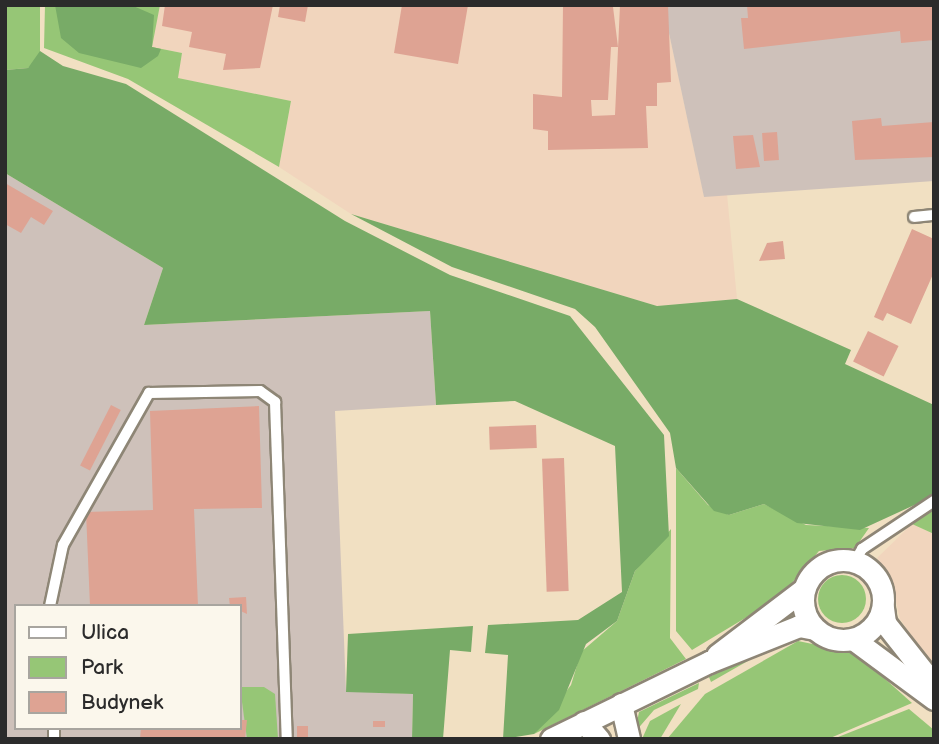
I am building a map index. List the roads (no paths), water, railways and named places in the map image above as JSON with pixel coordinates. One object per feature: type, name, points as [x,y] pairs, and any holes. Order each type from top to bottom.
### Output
[{"type":"street","points":[[709,662],[804,589],[826,563],[855,561],[878,580],[885,623],[934,685]]},
{"type":"street","points":[[804,589],[805,614],[815,629]]},
{"type":"street","points":[[853,639],[875,625],[883,608]]},
{"type":"street","points":[[551,739],[709,662],[799,626],[853,639],[934,699]]},
{"type":"street","points":[[621,704],[629,739]]},
{"type":"street","points":[[584,722],[600,739]]},
{"type":"lane","points":[[914,216],[934,215]]},
{"type":"lane","points":[[50,604],[64,545],[149,393],[260,391],[275,402],[288,739]]},
{"type":"lane","points":[[855,561],[862,549],[934,501]]}]
